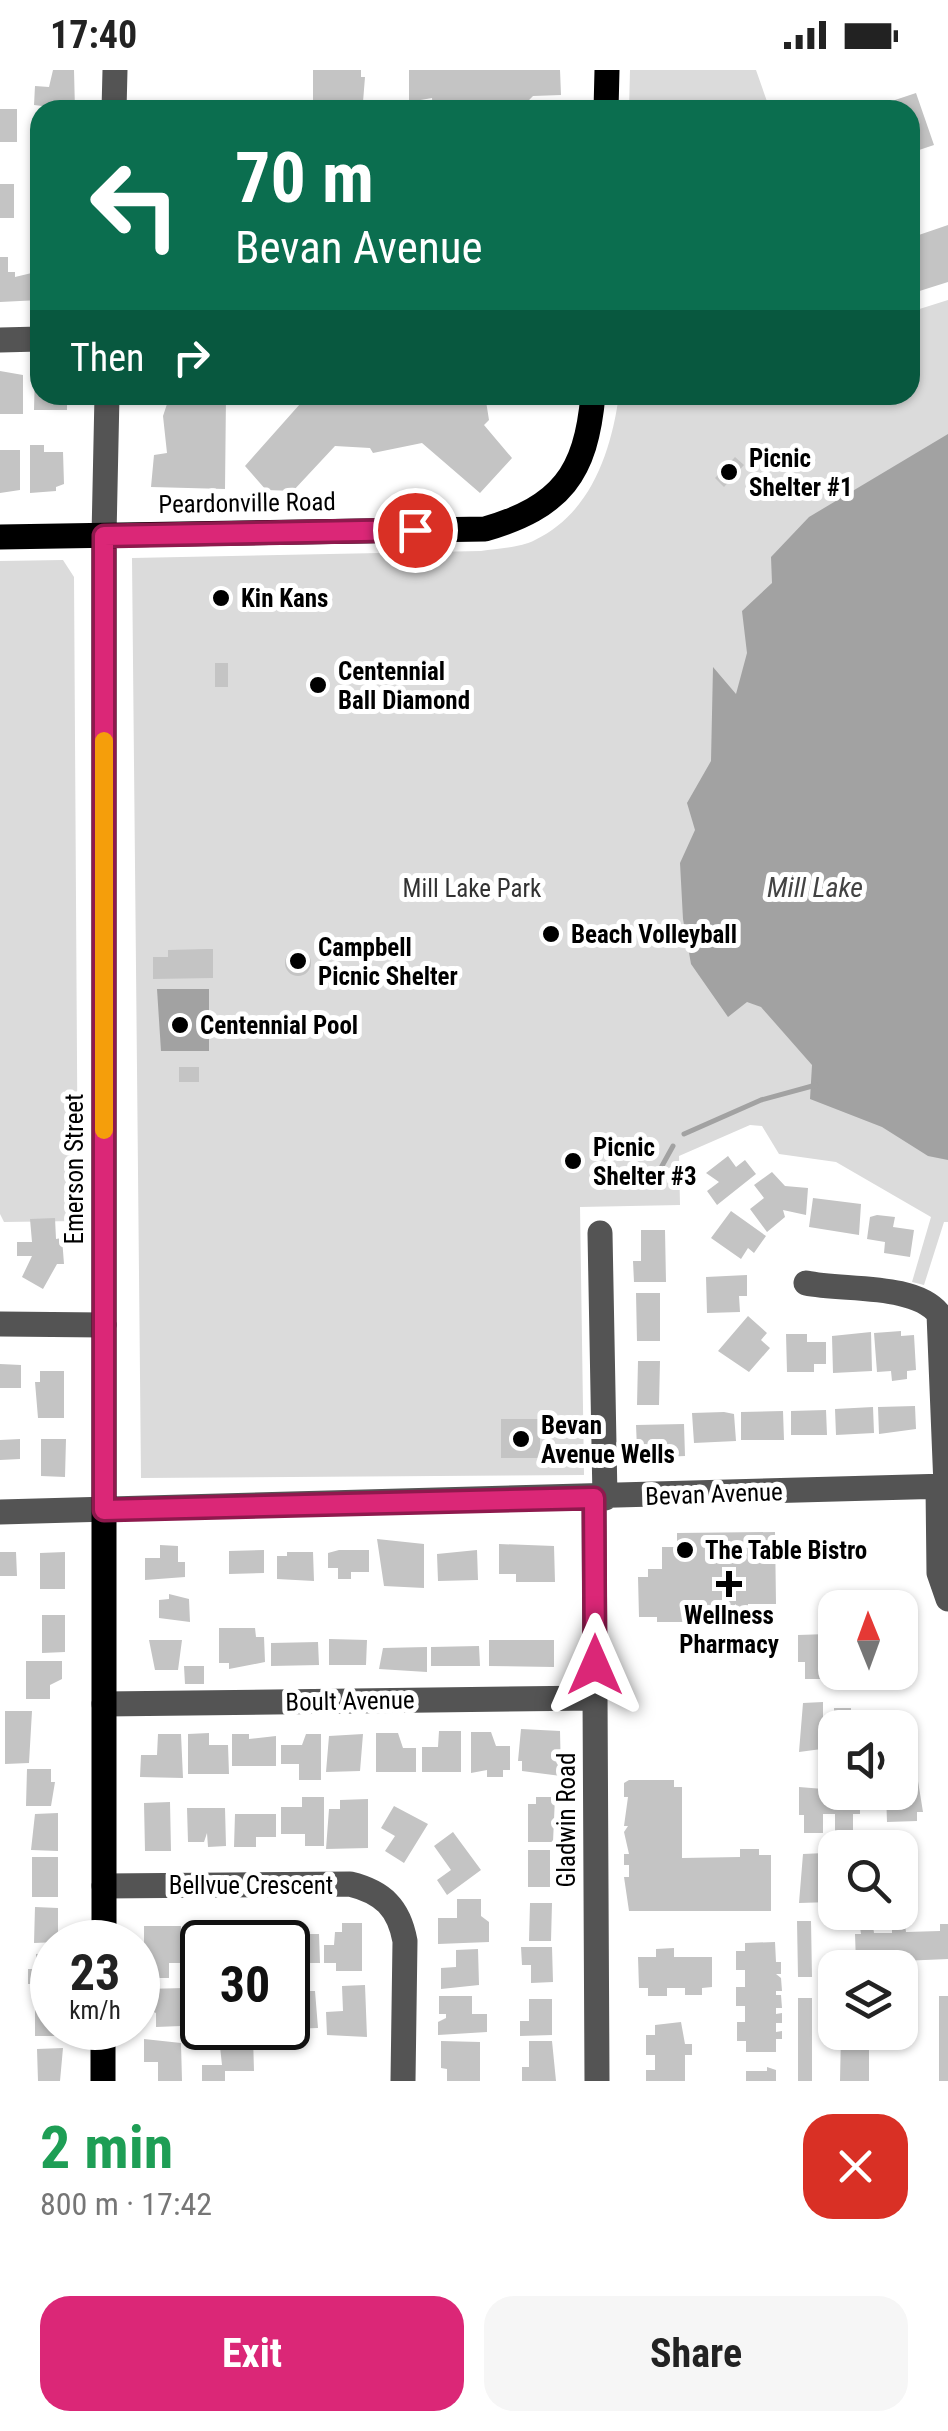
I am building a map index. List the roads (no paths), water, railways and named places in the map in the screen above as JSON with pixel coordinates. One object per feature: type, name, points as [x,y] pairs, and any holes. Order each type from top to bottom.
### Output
[{"type":"main road","points":[[606,100],[607,70]]},
{"type":"main road","name":"Peardonville Road","points":[[0,537],[498,526],[525,518],[551,500],[576,472],[590,433],[592,405]]},
{"type":"main road","name":"Emerson Street","points":[[104,536],[104,1920]]},
{"type":"main road","points":[[103,2050],[103,2081]]},
{"type":"street","points":[[114,100],[115,70]]},
{"type":"street","points":[[0,340],[30,339]]},
{"type":"street","name":"Emerson Street","points":[[104,536],[107,405]]},
{"type":"street","name":"Gladwin Road","points":[[597,2081],[595,1698],[600,1234]]},
{"type":"street","points":[[806,1283],[902,1293],[931,1305],[938,1314],[944,1486],[939,1573],[948,1599]]},
{"type":"street","points":[[0,1324],[104,1325]]},
{"type":"street","name":"Bevan Avenue","points":[[0,1512],[944,1486]]},
{"type":"street","name":"Boult Avenue","points":[[104,1704],[595,1698]]},
{"type":"street","name":"Bellvue Crescent","points":[[104,1886],[350,1884],[372,1889],[401,1921],[405,1941],[403,2081]]},
{"type":"water","name":"Mill Lake","points":[[948,434],[948,1160],[928,1156],[882,1127],[810,1099],[812,1065],[761,1007],[747,1002],[728,1017],[691,964],[683,919],[680,863],[695,830],[687,803],[711,761],[713,667],[736,694],[747,653],[742,611],[772,583],[771,557],[809,517]]},
{"type":"water","points":[[157,989],[209,989],[209,1051],[161,1051]]},
{"type":"waterway","points":[[684,1134],[761,1100],[816,1085]]},
{"type":"waterway","points":[[652,1184],[673,1146]]},
{"type":"place","name":"Picnic Shelter #1","points":[[729,472]]},
{"type":"place","name":"Kin Kans","points":[[221,598]]},
{"type":"place","name":"Centennial Ball Diamond","points":[[318,685]]},
{"type":"place","name":"Beach Volleyball","points":[[551,934]]},
{"type":"place","name":"Campbell Picnic Shelter","points":[[298,961]]},
{"type":"place","name":"Centennial Pool","points":[[180,1025]]},
{"type":"place","name":"Picnic Shelter #3","points":[[573,1161]]},
{"type":"place","name":"Bevan Avenue Wells","points":[[521,1439]]},
{"type":"place","name":"The Table Bistro","points":[[685,1550]]},
{"type":"place","name":"Wellness Pharmacy","points":[[729,1584]]},
{"type":"park label","name":"Mill Lake Park","points":[[472,888]]}]
